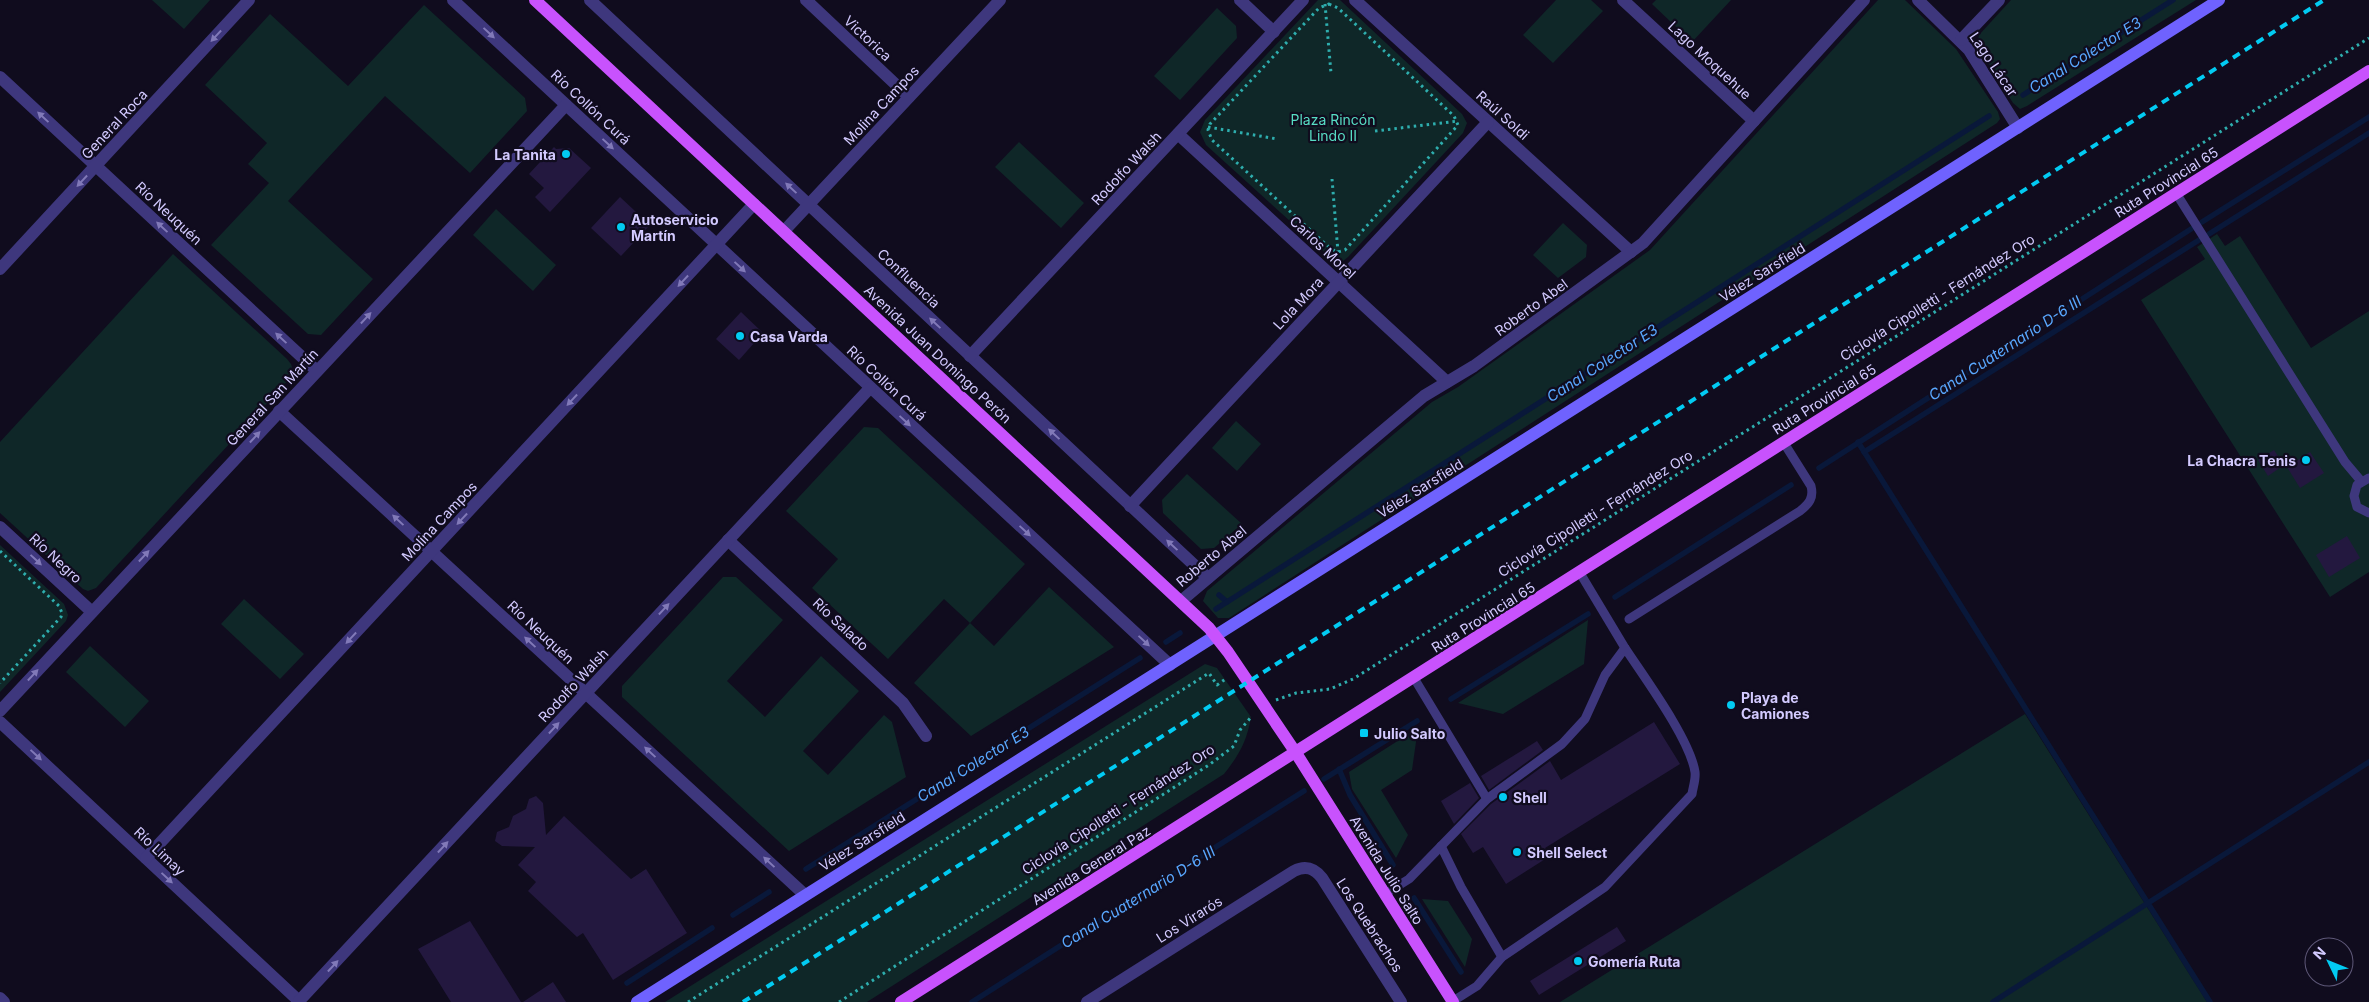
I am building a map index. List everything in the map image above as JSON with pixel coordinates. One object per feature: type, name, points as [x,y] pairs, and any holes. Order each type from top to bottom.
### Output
[{"type":"main road","name":"Avenida Juan Domingo Perón","points":[[535,0],[1181,600],[1215,636],[1296,753]]},
{"type":"main road","name":"Ruta Provincial 65","points":[[1296,753],[2369,71]]},
{"type":"main road","name":"Avenida Julio Salto","points":[[1296,753],[1453,1002]]},
{"type":"main road","name":"Avenida General Paz","points":[[901,1002],[1296,753]]},
{"type":"street","name":"General Roca","points":[[0,269],[249,0]]},
{"type":"street","name":"Río Collón Curá","points":[[453,0],[1170,665]]},
{"type":"street","name":"Confluencia","points":[[590,0],[1208,578]]},
{"type":"street","name":"Victorica","points":[[806,0],[909,97]]},
{"type":"street","name":"Molina Campos","points":[[784,231],[1000,0]]},
{"type":"street","points":[[1240,0],[1274,32]]},
{"type":"street","name":"Rodolfo Walsh","points":[[970,356],[1303,0]]},
{"type":"street","name":"Raúl Soldi","points":[[1355,0],[1631,252]]},
{"type":"street","name":"Lago Moquehue","points":[[1623,0],[1754,121]]},
{"type":"street","name":"Roberto Abel","points":[[1181,600],[1424,396],[1474,366],[1631,252],[1652,233],[1864,0]]},
{"type":"street","name":"Lago Lácar","points":[[1918,0],[1961,40],[2018,128]]},
{"type":"street","points":[[1961,40],[1999,0]]},
{"type":"street","name":"Vélez Sarsfield","points":[[637,1002],[2219,0]]},
{"type":"street","name":"Río Neuquén","points":[[0,77],[317,371]]},
{"type":"street","name":"General San Martín","points":[[0,711],[566,104]]},
{"type":"street","name":"Lola Mora","points":[[1130,506],[1488,122]]},
{"type":"street","name":"Carlos Morel","points":[[1178,134],[1447,382]]},
{"type":"street","name":"Molina Campos","points":[[146,858],[754,204]]},
{"type":"street","name":"Rodolfo Walsh","points":[[300,1002],[870,388]]},
{"type":"street","name":"Río Neuquén","points":[[279,411],[805,895]]},
{"type":"street","name":"Río Negro","points":[[0,527],[92,612]]},
{"type":"street","name":"Río Salado","points":[[728,540],[903,703],[926,736]]},
{"type":"street","name":"Río Limay","points":[[0,722],[300,1002]]},
{"type":"street","name":"Los Virarós","points":[[1087,1002],[1294,871],[1309,868]]},
{"type":"street","name":"Los Quebrachos","points":[[1309,868],[1314,869],[1322,878],[1401,1002]]},
{"type":"street","points":[[0,998],[4,1002]]},
{"type":"lane","points":[[2176,193],[2345,462],[2365,479],[2354,490],[2355,502],[2362,510],[2369,513]]},
{"type":"lane","points":[[1629,619],[1800,511],[1809,503],[1812,498],[1811,486],[1784,443]]},
{"type":"lane","points":[[1453,1002],[1477,986],[1502,957],[1605,886],[1692,794],[1696,774],[1692,758],[1664,708],[1580,573]]},
{"type":"lane","points":[[1385,894],[1409,878],[1487,799],[1562,744],[1585,719],[1605,675],[1625,648]]},
{"type":"lane","points":[[1414,678],[1487,799]]},
{"type":"lane","points":[[1441,846],[1461,887],[1502,957]]},
{"type":"path","points":[[1325,4],[1331,72]]},
{"type":"path","points":[[1325,4],[1332,4],[1338,8],[1458,121],[1455,131],[1345,250],[1338,252],[1331,249],[1212,140],[1208,134],[1208,127],[1319,8],[1325,4]]},
{"type":"path","name":"Ciclovía Cipolletti - Fernández Oro","points":[[839,1002],[1209,765],[1234,746],[1246,720],[1265,707],[1280,698],[1296,693],[1330,689],[1353,679],[2369,38]]},
{"type":"path","points":[[1375,131],[1458,121]]},
{"type":"path","points":[[1208,127],[1278,139]]},
{"type":"path","points":[[1332,179],[1338,252]]},
{"type":"path","points":[[0,551],[58,606],[62,613],[0,682]]},
{"type":"path","points":[[688,1002],[1209,673],[1217,685],[1240,670]]},
{"type":"green space","points":[[152,0],[210,0],[184,29]]},
{"type":"green space","name":"Plaza Rincón Lindo II","points":[[1318,0],[1340,0],[1462,114],[1467,123],[1463,133],[1342,262],[1332,259],[1206,145],[1200,132],[1205,120]]},
{"type":"green space","points":[[1556,0],[1591,0],[1603,11],[1553,63],[1523,35]]},
{"type":"green space","points":[[1656,0],[1731,0],[1692,42],[1652,4]]},
{"type":"green space","points":[[1878,0],[1905,0],[1956,49],[1998,112],[2000,119],[1997,123],[1229,618],[1218,618],[1203,601],[1207,591],[1432,402],[1458,387],[1650,250]]},
{"type":"green space","points":[[2011,0],[2196,0],[2020,109],[2013,103],[1977,45],[1979,35]]},
{"type":"green space","points":[[424,5],[525,98],[527,111],[470,173],[385,96],[288,201],[373,279],[321,335],[308,334],[211,245],[269,183],[248,164],[267,143],[205,85],[270,14],[348,86]]},
{"type":"green space","points":[[1217,8],[1236,26],[1237,38],[1180,100],[1154,76]]},
{"type":"green space","points":[[1019,142],[1084,203],[1061,228],[995,167]]},
{"type":"green space","points":[[496,209],[556,265],[533,291],[473,235]]},
{"type":"green space","points":[[1563,223],[1587,245],[1586,257],[1558,278],[1533,255]]},
{"type":"green space","name":"La Chacra Tenis","points":[[2217,234],[2225,246],[2240,236],[2311,348],[2369,311],[2369,572],[2330,597],[2141,300],[2205,259],[2197,247]]},
{"type":"green space","points":[[173,254],[287,359],[291,364],[294,374],[96,588],[88,591],[83,589],[0,513],[0,442]]},
{"type":"green space","points":[[1236,421],[1261,444],[1237,471],[1212,448]]},
{"type":"green space","points":[[864,427],[878,428],[1025,564],[970,623],[944,599],[888,659],[812,588],[838,559],[786,511]]},
{"type":"green space","points":[[1187,474],[1242,524],[1214,548],[1201,549],[1163,513],[1162,500]]},
{"type":"green space","points":[[0,545],[64,604],[68,615],[66,621],[0,692]]},
{"type":"green space","points":[[723,577],[736,577],[783,620],[727,681],[765,717],[821,656],[859,691],[803,751],[828,775],[884,715],[892,722],[906,777],[789,851],[622,697],[622,686]]},
{"type":"green space","points":[[1049,587],[1114,647],[971,736],[914,683],[970,623],[994,646]]},
{"type":"green space","points":[[244,599],[304,654],[280,679],[221,624]]},
{"type":"green space","points":[[1588,620],[1584,664],[1503,714],[1458,703]]},
{"type":"green space","points":[[90,646],[149,701],[125,727],[66,672]]},
{"type":"green space","points":[[1205,664],[1217,668],[1251,717],[1242,747],[1224,774],[867,1002],[665,1002]]},
{"type":"green space","points":[[2025,714],[2207,1002],[1560,1002]]},
{"type":"green space","points":[[1418,728],[1412,770],[1381,790],[1408,835],[1396,858],[1352,789],[1349,772]]},
{"type":"green space","points":[[1422,899],[1448,901],[1472,939],[1465,967]]},
{"type":"building","points":[[554,147],[556,149],[569,148],[591,168],[550,212],[535,197],[544,188],[529,174]]},
{"type":"building","name":"Autoservicio Martín","points":[[620,197],[650,225],[621,256],[591,228]]},
{"type":"building","name":"Casa Varda","points":[[741,312],[763,333],[739,360],[716,339]]},
{"type":"building","points":[[2274,450],[2284,465],[2268,476],[2258,460]]},
{"type":"building","points":[[2310,452],[2324,473],[2300,488],[2287,467]]},
{"type":"building","points":[[2347,536],[2360,558],[2329,577],[2316,555]]},
{"type":"building","points":[[1654,722],[1680,764],[1545,848],[1550,856],[1506,884],[1483,847],[1473,853],[1461,834],[1491,804],[1550,761],[1561,780]]},
{"type":"building","points":[[1537,741],[1543,750],[1489,790],[1481,776]]},
{"type":"building","points":[[1470,783],[1479,798],[1454,824],[1441,801]]},
{"type":"building","points":[[536,796],[543,803],[546,835],[564,816],[631,879],[646,869],[687,933],[613,980],[583,933],[577,937],[528,891],[536,882],[518,865],[535,847],[502,846],[495,841],[497,832],[509,827],[513,816],[526,809],[529,799]]},
{"type":"building","points":[[470,921],[521,1002],[451,1002],[418,949]]},
{"type":"building","name":"Gomería Ruta","points":[[1617,927],[1626,941],[1539,995],[1530,981]]},
{"type":"building","points":[[553,982],[566,1002],[523,1002]]},
{"type":"waterway","name":"Canal Colector E3","points":[[2023,95],[2173,0]]},
{"type":"waterway","name":"Canal Colector E3","points":[[1216,609],[1989,116]]},
{"type":"waterway","name":"Canal Cuaternario D-6 III","points":[[2202,222],[2369,117]]},
{"type":"waterway","points":[[2209,234],[2369,133]]},
{"type":"waterway","name":"Canal Cuaternario D-6 III","points":[[1819,468],[2191,229]]},
{"type":"waterway","points":[[1864,452],[2199,240]]},
{"type":"waterway","points":[[1858,442],[2210,1002]]},
{"type":"waterway","name":"Canal Cuaternario D-6 III","points":[[1615,597],[1791,485]]},
{"type":"waterway","points":[[1219,595],[1227,602]]},
{"type":"waterway","name":"Canal Cuaternario D-6 III","points":[[1451,699],[1588,614]]},
{"type":"waterway","name":"Canal Colector E3","points":[[1166,642],[1180,633]]},
{"type":"waterway","name":"Canal Colector E3","points":[[806,869],[1140,658]]},
{"type":"waterway","name":"Canal Cuaternario D-6 III","points":[[1324,779],[1417,721]]},
{"type":"waterway","points":[[1993,1002],[2369,762]]},
{"type":"waterway","points":[[1339,769],[1350,795],[1393,865]]},
{"type":"waterway","name":"Canal Cuaternario D-6 III","points":[[972,1002],[1304,791]]},
{"type":"waterway","name":"Canal Colector E3","points":[[733,915],[769,892]]},
{"type":"waterway","points":[[1414,898],[1461,972]]},
{"type":"waterway","name":"Canal Colector E3","points":[[627,983],[712,928]]},
{"type":"railway","points":[[743,1002],[2324,0]]},
{"type":"place","name":"La Tanita","points":[[566,154]]},
{"type":"place","name":"Autoservicio Martín","points":[[621,227]]},
{"type":"place","name":"Casa Varda","points":[[740,336]]},
{"type":"place","name":"La Chacra Tenis","points":[[2306,460]]},
{"type":"place","name":"Playa de Camiones","points":[[1731,705]]},
{"type":"place","name":"Julio Salto","points":[[1364,733]]},
{"type":"place","name":"Shell","points":[[1503,797]]},
{"type":"place","name":"Shell Select","points":[[1517,852]]},
{"type":"place","name":"Gomería Ruta","points":[[1578,961]]}]
